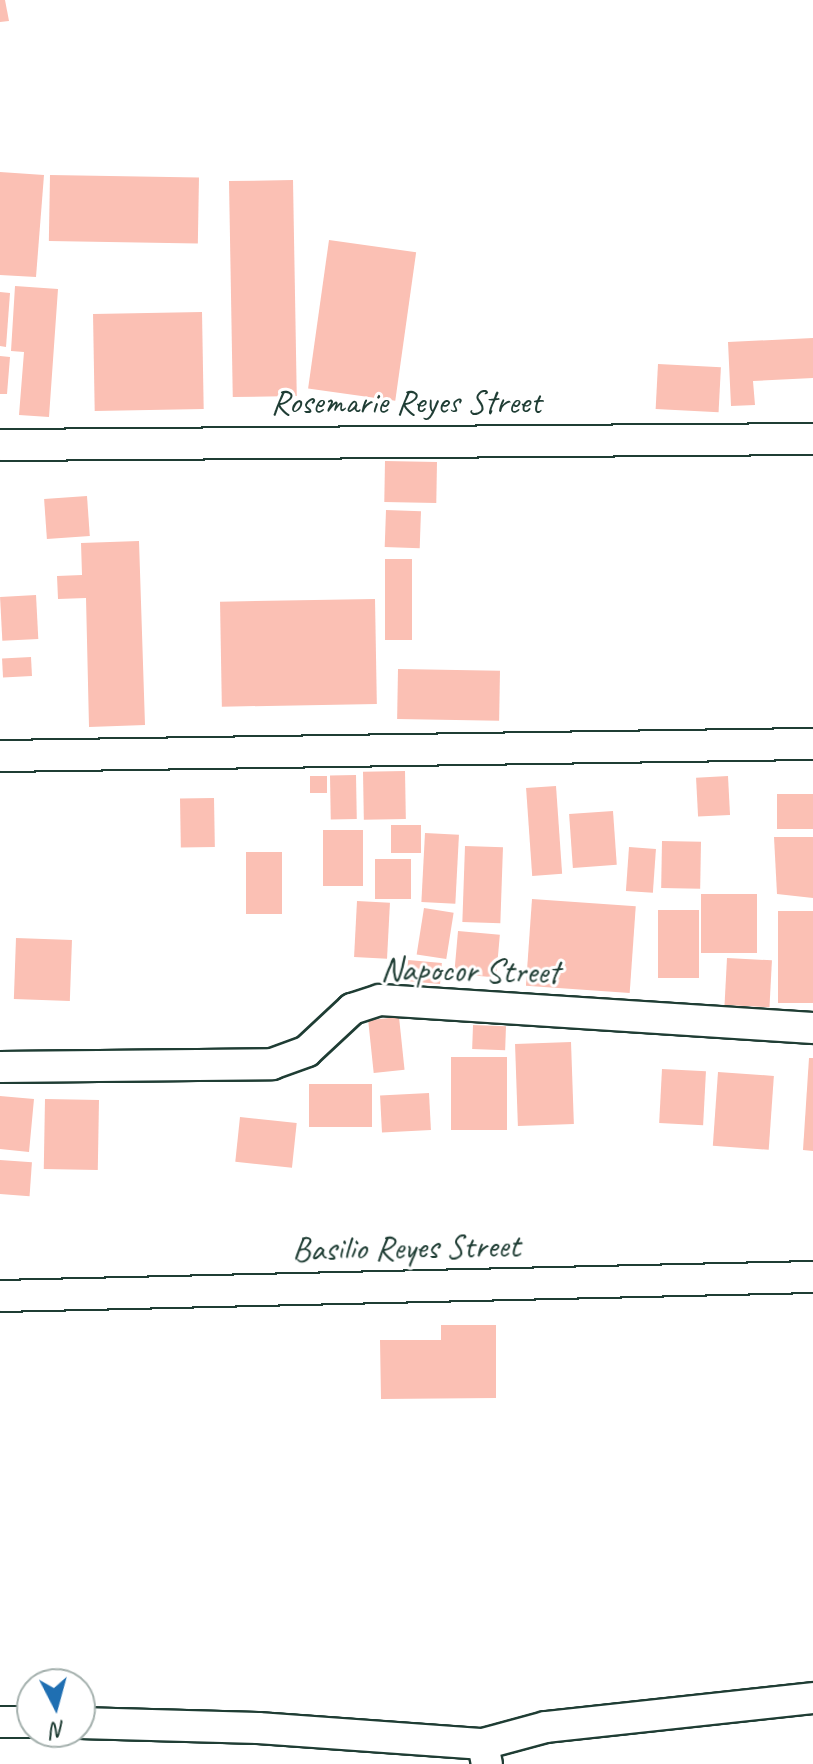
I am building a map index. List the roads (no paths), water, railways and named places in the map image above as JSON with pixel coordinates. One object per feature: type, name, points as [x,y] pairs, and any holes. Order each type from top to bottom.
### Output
[{"type":"street","name":"Rosemarie Reyes Street","points":[[0,445],[813,439]]},
{"type":"street","points":[[0,756],[813,744]]},
{"type":"street","name":"Napocor Street","points":[[0,1067],[272,1064],[307,1051],[352,1009],[380,1000],[813,1028]]},
{"type":"street","name":"Basilio Reyes Street","points":[[0,1296],[813,1277]]},
{"type":"street","points":[[96,1723],[258,1728],[485,1754],[546,1727],[813,1698]]}]
